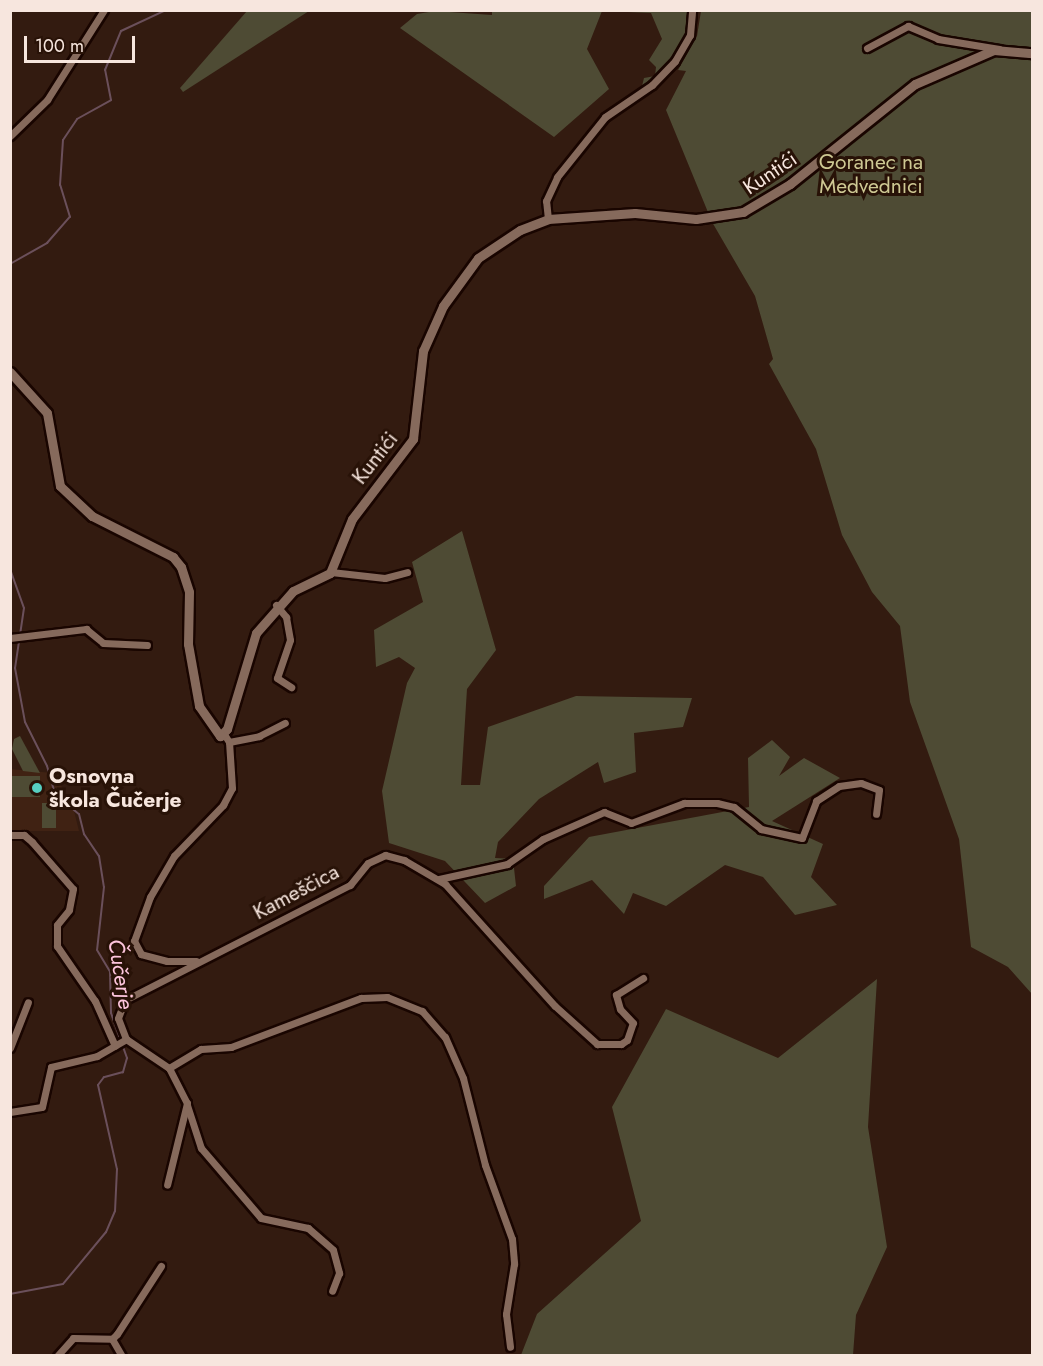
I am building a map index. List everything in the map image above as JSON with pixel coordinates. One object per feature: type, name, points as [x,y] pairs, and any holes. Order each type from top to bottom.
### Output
[{"type":"street","points":[[10,136],[47,100],[104,10]]},
{"type":"street","points":[[548,219],[546,201],[557,177],[605,117],[652,85],[675,61],[690,35],[692,10]]},
{"type":"street","name":"Kuntići","points":[[867,48],[908,26],[938,39],[1032,53]]},
{"type":"street","name":"Kuntići","points":[[331,572],[352,519],[413,439],[419,363],[443,306],[478,258],[512,235],[548,219],[635,213],[696,219],[743,212],[790,184],[915,84],[1001,50]]},
{"type":"street","points":[[10,372],[47,413],[60,486],[92,516],[166,553],[181,567],[189,592],[188,644],[199,706],[215,733],[227,738],[259,736],[285,723]]},
{"type":"street","points":[[227,738],[256,633],[276,606],[331,572],[385,578],[407,572]]},
{"type":"street","points":[[276,606],[286,617],[290,640],[277,678],[291,687]]},
{"type":"street","points":[[16,638],[86,629],[103,643],[147,645]]},
{"type":"street","name":"Kameščica","points":[[199,961],[167,962],[141,954],[134,941],[150,897],[174,856],[230,794],[234,782],[227,738]]},
{"type":"street","points":[[439,879],[507,864],[543,839],[604,812],[631,823],[684,803],[717,803],[734,807],[760,829],[802,838],[816,801],[839,786],[861,783],[879,790],[876,814]]},
{"type":"street","points":[[10,835],[24,835],[73,889],[72,903],[57,925],[57,946],[121,1042],[169,1068],[187,1103],[201,1148],[261,1218],[308,1228],[333,1250],[339,1273],[332,1291]]},
{"type":"street","name":"Kameščica","points":[[121,1042],[118,1018],[121,1004],[199,961],[350,885],[368,863],[385,855],[404,860],[439,879],[512,956],[555,1006],[597,1044],[621,1044],[627,1040],[633,1023],[616,1002],[616,995],[643,978]]},
{"type":"street","points":[[169,1068],[201,1049],[231,1047],[361,998],[387,997],[422,1011],[445,1037],[463,1078],[485,1165],[512,1239],[514,1264],[506,1314],[510,1347]]},
{"type":"street","points":[[10,1048],[28,1002]]},
{"type":"street","points":[[10,1112],[42,1107],[51,1067],[97,1056],[121,1042]]},
{"type":"street","points":[[167,1185],[187,1103]]},
{"type":"street","points":[[112,1339],[161,1266]]},
{"type":"street","points":[[57,1356],[73,1338],[112,1339]]},
{"type":"street","points":[[112,1339],[122,1356]]},
{"type":"shaded area","name":"Osnovna škola Čučerje","points":[[10,769],[53,773],[72,803],[79,831],[11,831]]},
{"type":"green space","points":[[492,10],[602,11],[587,49],[609,89],[554,137],[400,28],[417,14],[435,11],[492,15]]},
{"type":"green space","points":[[247,11],[309,11],[183,92],[180,88]]},
{"type":"green space","points":[[604,11],[691,11],[689,34],[659,79],[641,90],[644,78],[655,76],[656,67],[649,60],[662,39],[651,13]]},
{"type":"green space","name":"Goranec na Medvednici","points":[[701,11],[1032,11],[1032,994],[1008,967],[971,947],[959,839],[910,702],[900,626],[872,592],[842,535],[816,449],[769,364],[773,359],[755,296],[712,222],[666,110],[686,71],[678,70],[697,36]]},
{"type":"green space","points":[[462,531],[496,650],[467,689],[461,785],[480,785],[488,727],[576,696],[692,698],[683,727],[634,733],[636,772],[604,783],[598,762],[539,799],[498,842],[495,858],[513,859],[516,886],[485,903],[445,861],[389,843],[382,791],[407,683],[415,668],[399,657],[376,667],[374,630],[423,602],[412,562]]},
{"type":"green space","points":[[20,736],[40,773],[23,771],[12,749],[14,739]]},
{"type":"green space","points":[[772,740],[790,757],[779,776],[804,758],[840,778],[772,821],[823,844],[811,877],[837,905],[795,915],[763,877],[725,865],[666,906],[633,893],[624,914],[592,880],[544,899],[544,886],[589,837],[749,807],[748,758]]},
{"type":"green space","points":[[11,776],[40,776],[40,797],[11,797]]},
{"type":"green space","points":[[42,803],[56,803],[56,828],[42,828]]},
{"type":"green space","points":[[877,979],[868,1127],[887,1247],[856,1315],[853,1355],[521,1355],[537,1314],[641,1221],[612,1107],[666,1009],[778,1058]]},
{"type":"waterway","name":"Čučerje","points":[[10,264],[47,243],[70,217],[60,185],[63,140],[77,119],[111,100],[105,70],[121,31],[166,10]]},
{"type":"waterway","name":"Čučerje","points":[[10,569],[24,608],[15,668],[25,722],[47,766],[55,794],[79,814],[84,834],[99,856],[104,887],[97,950],[110,972],[111,1013],[127,1058],[123,1072],[104,1077],[98,1085],[117,1169],[115,1211],[106,1232],[63,1284],[10,1294]]},
{"type":"place","name":"Osnovna škola Čučerje","points":[[37,788]]}]
